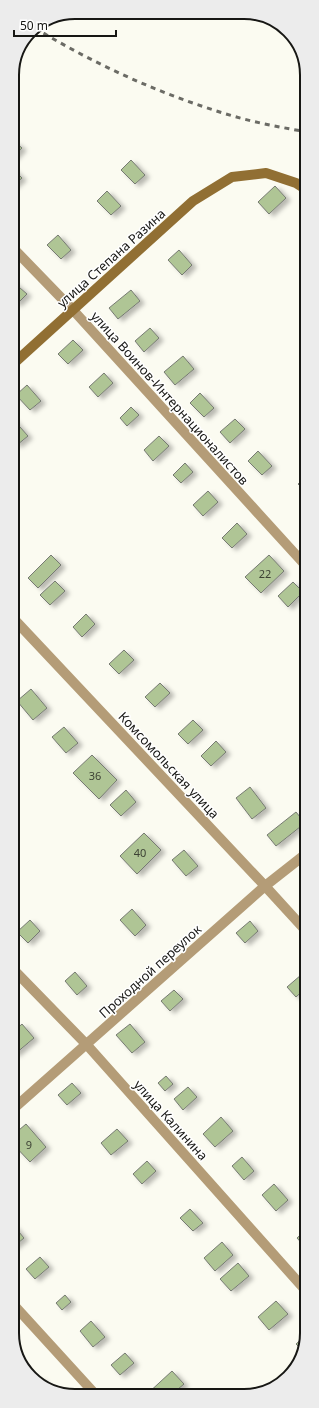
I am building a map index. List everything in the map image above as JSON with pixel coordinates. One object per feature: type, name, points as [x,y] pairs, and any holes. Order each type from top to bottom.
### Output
[{"type":"main road","name":"улица Степана Разина","points":[[19,359],[193,201],[232,177],[266,173],[296,183],[300,186]]},
{"type":"street","name":"улица Воинов-Интернационалистов","points":[[19,254],[73,310],[300,559]]},
{"type":"street","name":"Комсомольская улица","points":[[19,624],[300,924]]},
{"type":"street","name":"Проходной переулок","points":[[19,1104],[265,886],[300,858]]},
{"type":"street","name":"улица Калинина","points":[[19,975],[87,1045],[300,1284]]},
{"type":"street","points":[[19,1312],[90,1389]]},
{"type":"building","points":[[131,160],[145,175],[135,184],[121,170]]},
{"type":"building","points":[[275,186],[286,198],[269,214],[258,202]]},
{"type":"building","points":[[107,191],[121,206],[111,215],[97,201]]},
{"type":"building","points":[[58,235],[71,250],[61,259],[47,245]]},
{"type":"building","points":[[179,250],[192,265],[182,275],[168,260]]},
{"type":"building","points":[[19,287],[27,294],[19,302]]},
{"type":"building","points":[[131,290],[140,301],[118,319],[109,308]]},
{"type":"building","points":[[150,328],[159,338],[144,352],[135,341]]},
{"type":"building","points":[[73,340],[83,350],[68,364],[58,354]]},
{"type":"building","points":[[183,356],[194,369],[175,385],[164,372]]},
{"type":"building","points":[[104,373],[113,383],[98,397],[89,387]]},
{"type":"building","points":[[27,385],[41,401],[30,410],[19,398],[19,392]]},
{"type":"building","points":[[200,393],[214,408],[204,417],[190,403]]},
{"type":"building","points":[[131,407],[139,415],[127,426],[120,418]]},
{"type":"building","points":[[235,419],[245,429],[230,443],[220,432]]},
{"type":"building","points":[[19,426],[28,436],[19,443]]},
{"type":"building","points":[[159,436],[169,446],[153,461],[144,450]]},
{"type":"building","points":[[258,451],[272,466],[262,475],[248,461]]},
{"type":"building","points":[[185,463],[193,472],[181,483],[173,475]]},
{"type":"building","points":[[208,491],[218,502],[203,516],[193,505]]},
{"type":"building","points":[[237,523],[247,534],[232,548],[222,538]]},
{"type":"building","points":[[51,555],[61,565],[38,588],[28,578]]},
{"type":"building","points":[[269,555],[284,571],[261,593],[245,577]]},
{"type":"building","points":[[55,581],[65,591],[50,605],[40,595]]},
{"type":"building","points":[[293,582],[300,589],[300,595],[288,607],[278,596]]},
{"type":"building","points":[[86,614],[95,624],[82,637],[73,627]]},
{"type":"building","points":[[124,650],[134,660],[119,674],[109,664]]},
{"type":"building","points":[[160,683],[170,693],[155,707],[145,697]]},
{"type":"building","points":[[31,689],[47,708],[33,720],[19,703],[19,699]]},
{"type":"building","points":[[193,720],[203,730],[188,744],[178,734]]},
{"type":"building","points":[[64,727],[78,743],[66,753],[52,737]]},
{"type":"building","points":[[216,741],[226,752],[211,766],[201,756]]},
{"type":"building","points":[[92,755],[117,780],[99,799],[73,773]]},
{"type":"building","points":[[250,787],[266,808],[252,819],[236,798]]},
{"type":"building","points":[[126,790],[136,802],[121,816],[110,805]]},
{"type":"building","points":[[296,812],[300,817],[300,827],[276,846],[267,835]]},
{"type":"building","points":[[144,833],[161,850],[137,874],[120,856]]},
{"type":"building","points":[[184,850],[198,866],[186,876],[172,860]]},
{"type":"building","points":[[132,909],[146,925],[135,936],[120,920]]},
{"type":"building","points":[[30,920],[40,931],[28,943],[19,934],[19,930]]},
{"type":"building","points":[[250,921],[258,931],[245,943],[236,933]]},
{"type":"building","points":[[75,972],[87,986],[77,995],[65,981]]},
{"type":"building","points":[[300,976],[300,993],[296,997],[287,987]]},
{"type":"building","points":[[174,990],[183,999],[170,1011],[161,1001]]},
{"type":"building","points":[[22,1024],[34,1038],[19,1051],[19,1027]]},
{"type":"building","points":[[130,1024],[145,1042],[132,1053],[116,1035]]},
{"type":"building","points":[[166,1076],[173,1084],[165,1091],[158,1083]]},
{"type":"building","points":[[72,1083],[81,1093],[67,1105],[58,1095]]},
{"type":"building","points":[[188,1087],[197,1097],[183,1110],[174,1099]]},
{"type":"building","points":[[221,1117],[233,1131],[215,1147],[203,1134]]},
{"type":"building","points":[[26,1124],[46,1147],[30,1162],[19,1150],[19,1130]]},
{"type":"building","points":[[117,1129],[128,1141],[111,1155],[101,1143]]},
{"type":"building","points":[[242,1157],[254,1171],[244,1180],[232,1166]]},
{"type":"building","points":[[147,1161],[156,1171],[142,1184],[133,1174]]},
{"type":"building","points":[[274,1184],[288,1200],[276,1211],[262,1195]]},
{"type":"building","points":[[190,1209],[203,1223],[193,1231],[180,1218]]},
{"type":"building","points":[[19,1232],[24,1238],[19,1242]]},
{"type":"building","points":[[222,1242],[233,1255],[215,1271],[204,1258]]},
{"type":"building","points":[[40,1257],[49,1267],[35,1279],[26,1269]]},
{"type":"building","points":[[238,1263],[249,1276],[231,1291],[220,1279]]},
{"type":"building","points":[[65,1295],[71,1302],[62,1310],[56,1303]]},
{"type":"building","points":[[276,1301],[288,1314],[269,1330],[258,1317]]},
{"type":"building","points":[[91,1321],[105,1337],[93,1347],[80,1331]]},
{"type":"building","points":[[125,1353],[134,1363],[120,1375],[111,1365]]},
{"type":"building","points":[[172,1371],[184,1384],[178,1389],[152,1389]]},
{"type":"railway","points":[[40,31],[80,54],[174,96],[244,119],[300,131]]}]
